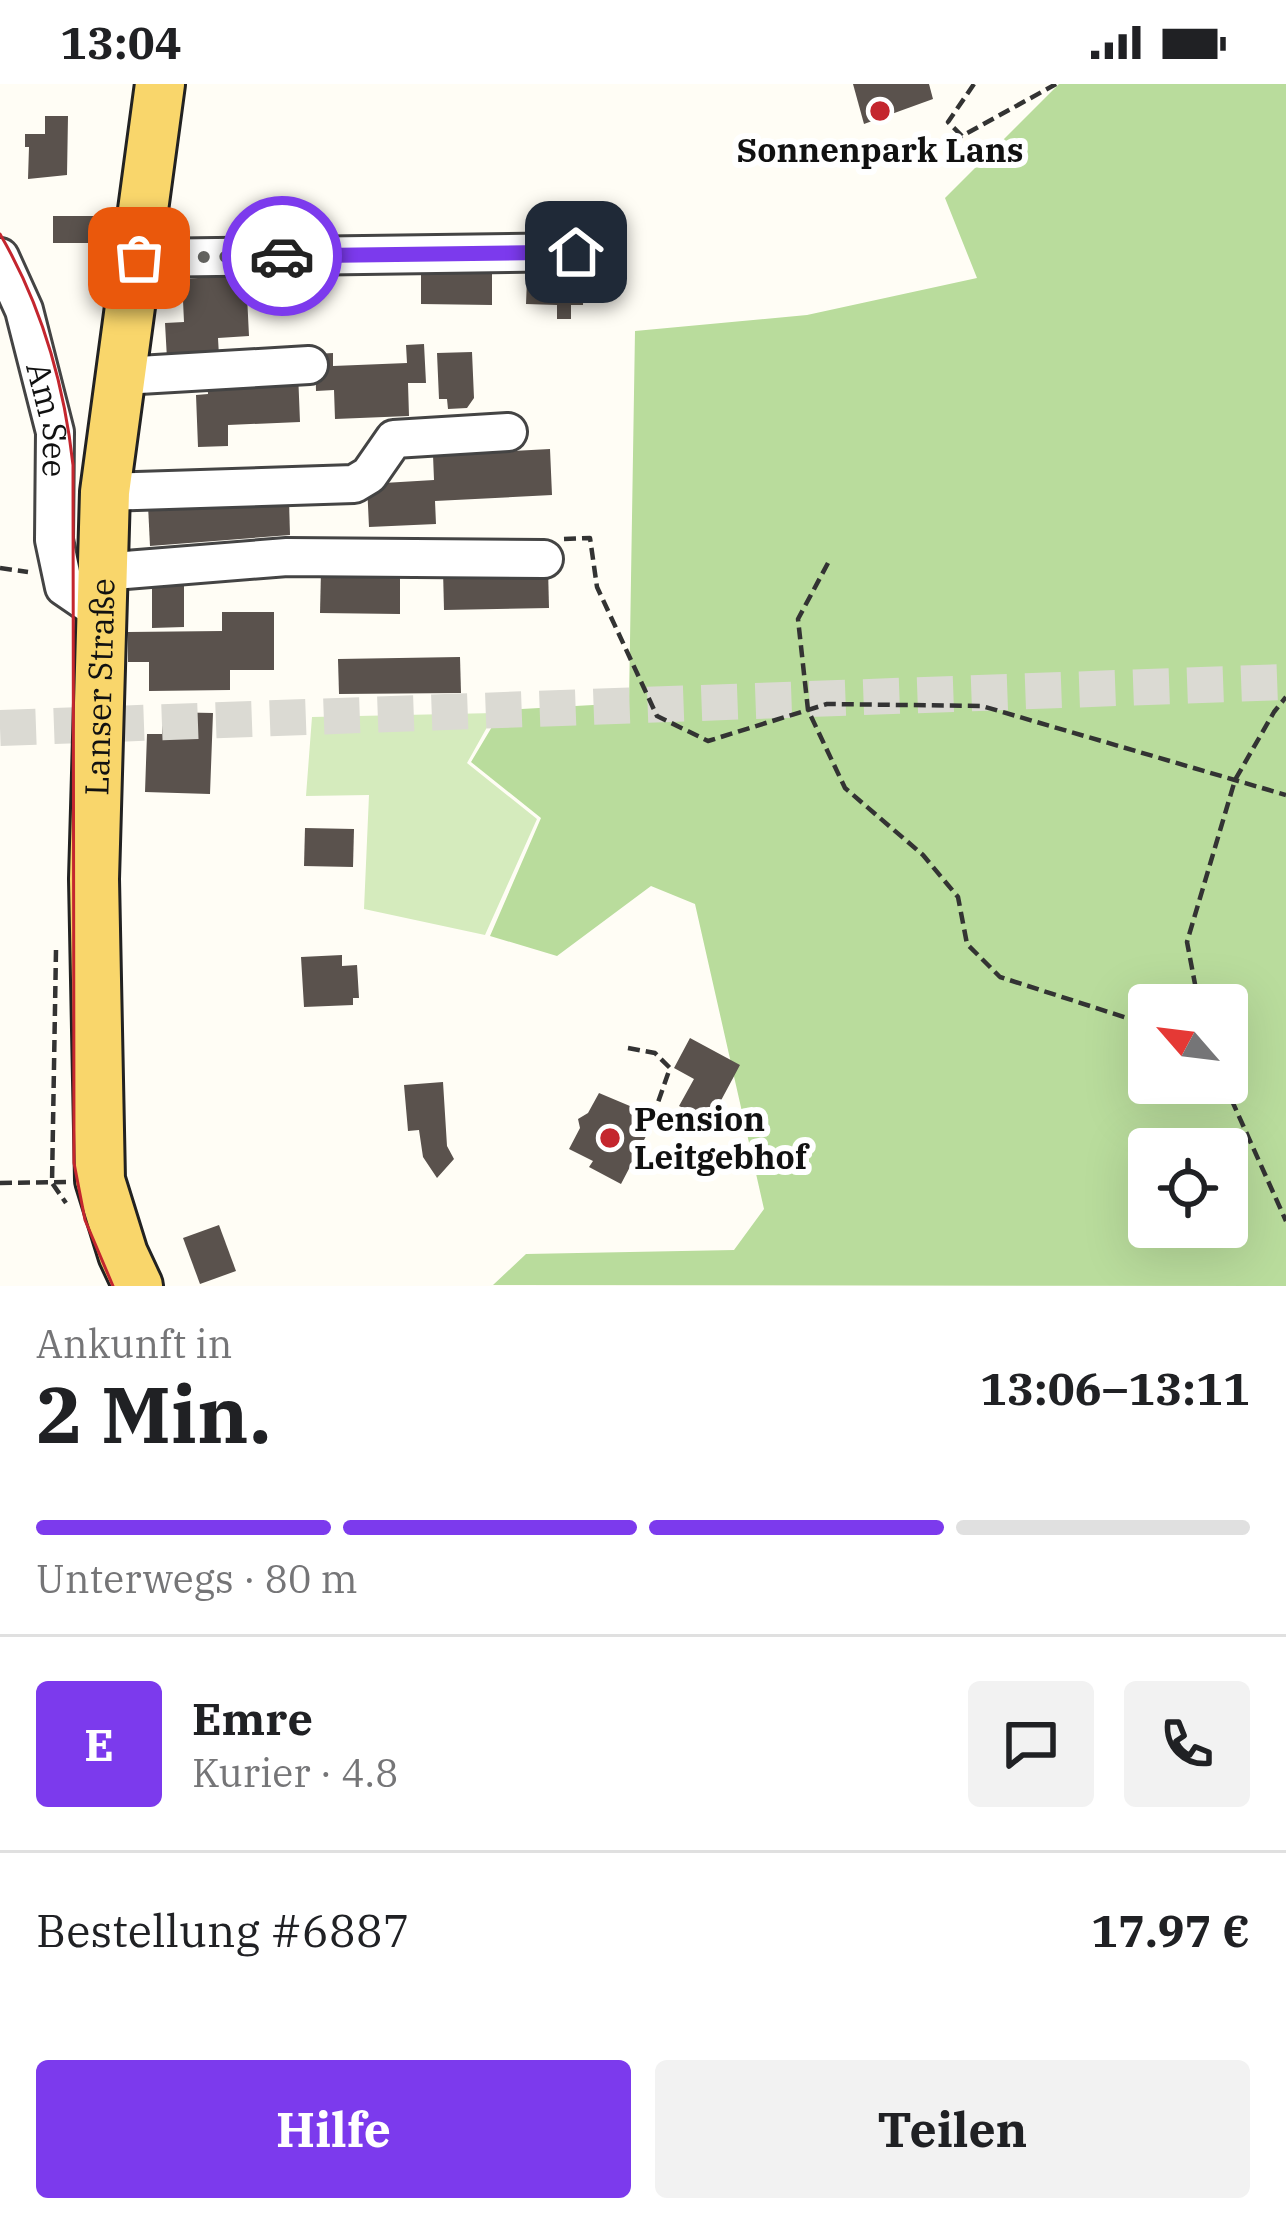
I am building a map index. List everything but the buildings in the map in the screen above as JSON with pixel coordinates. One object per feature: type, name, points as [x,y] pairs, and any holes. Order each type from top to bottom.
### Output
[{"type":"main road","name":"Lanser Straße","points":[[138,1286],[100,1180],[88,590],[139,258],[160,84]]},
{"type":"street","points":[[139,258],[576,252]]},
{"type":"street","name":"Am See","points":[[0,257],[24,310],[55,432],[54,540],[88,590]]},
{"type":"street","points":[[122,376],[309,365]]},
{"type":"street","points":[[105,492],[354,484],[369,475],[394,439],[508,432]]},
{"type":"street","points":[[88,590],[287,557],[528,560]]},
{"type":"path","points":[[974,84],[948,122],[962,136],[1056,84]]},
{"type":"path","points":[[528,560],[525,540],[590,538],[597,586],[657,716],[708,741],[827,704],[982,706],[1286,795]]},
{"type":"path","points":[[828,563],[798,619],[808,710],[845,788],[923,855],[958,897],[967,944],[1000,977],[1128,1018]]},
{"type":"path","points":[[1195,984],[1187,942],[1235,780],[1286,698]]},
{"type":"path","points":[[628,1048],[655,1053],[670,1068],[655,1111]]},
{"type":"path","points":[[1233,1104],[1286,1221]]},
{"type":"path","points":[[0,1183],[100,1180]]},
{"type":"green space","points":[[1059,84],[1286,84],[1286,1286],[493,1285],[526,1254],[734,1250],[764,1209],[695,904],[651,886],[557,956],[490,936],[541,818],[471,762],[502,710],[629,703],[635,331],[807,315],[977,278],[945,198]]},
{"type":"green space","points":[[495,713],[467,763],[537,819],[485,935],[364,909],[369,795],[306,796],[312,717]]},
{"type":"tunnel","points":[[0,728],[1286,682]]},
{"type":"tram line","points":[[0,234],[28,289],[49,346],[73,465],[74,1163],[85,1220],[113,1286]]},
{"type":"way so far","points":[[139,258],[282,256]]},
{"type":"place","name":"Sonnenpark Lans","points":[[880,111]]},
{"type":"place","name":"Pension Leitgebhof","points":[[610,1138]]},
{"type":"route","points":[[282,256],[576,252]]}]
